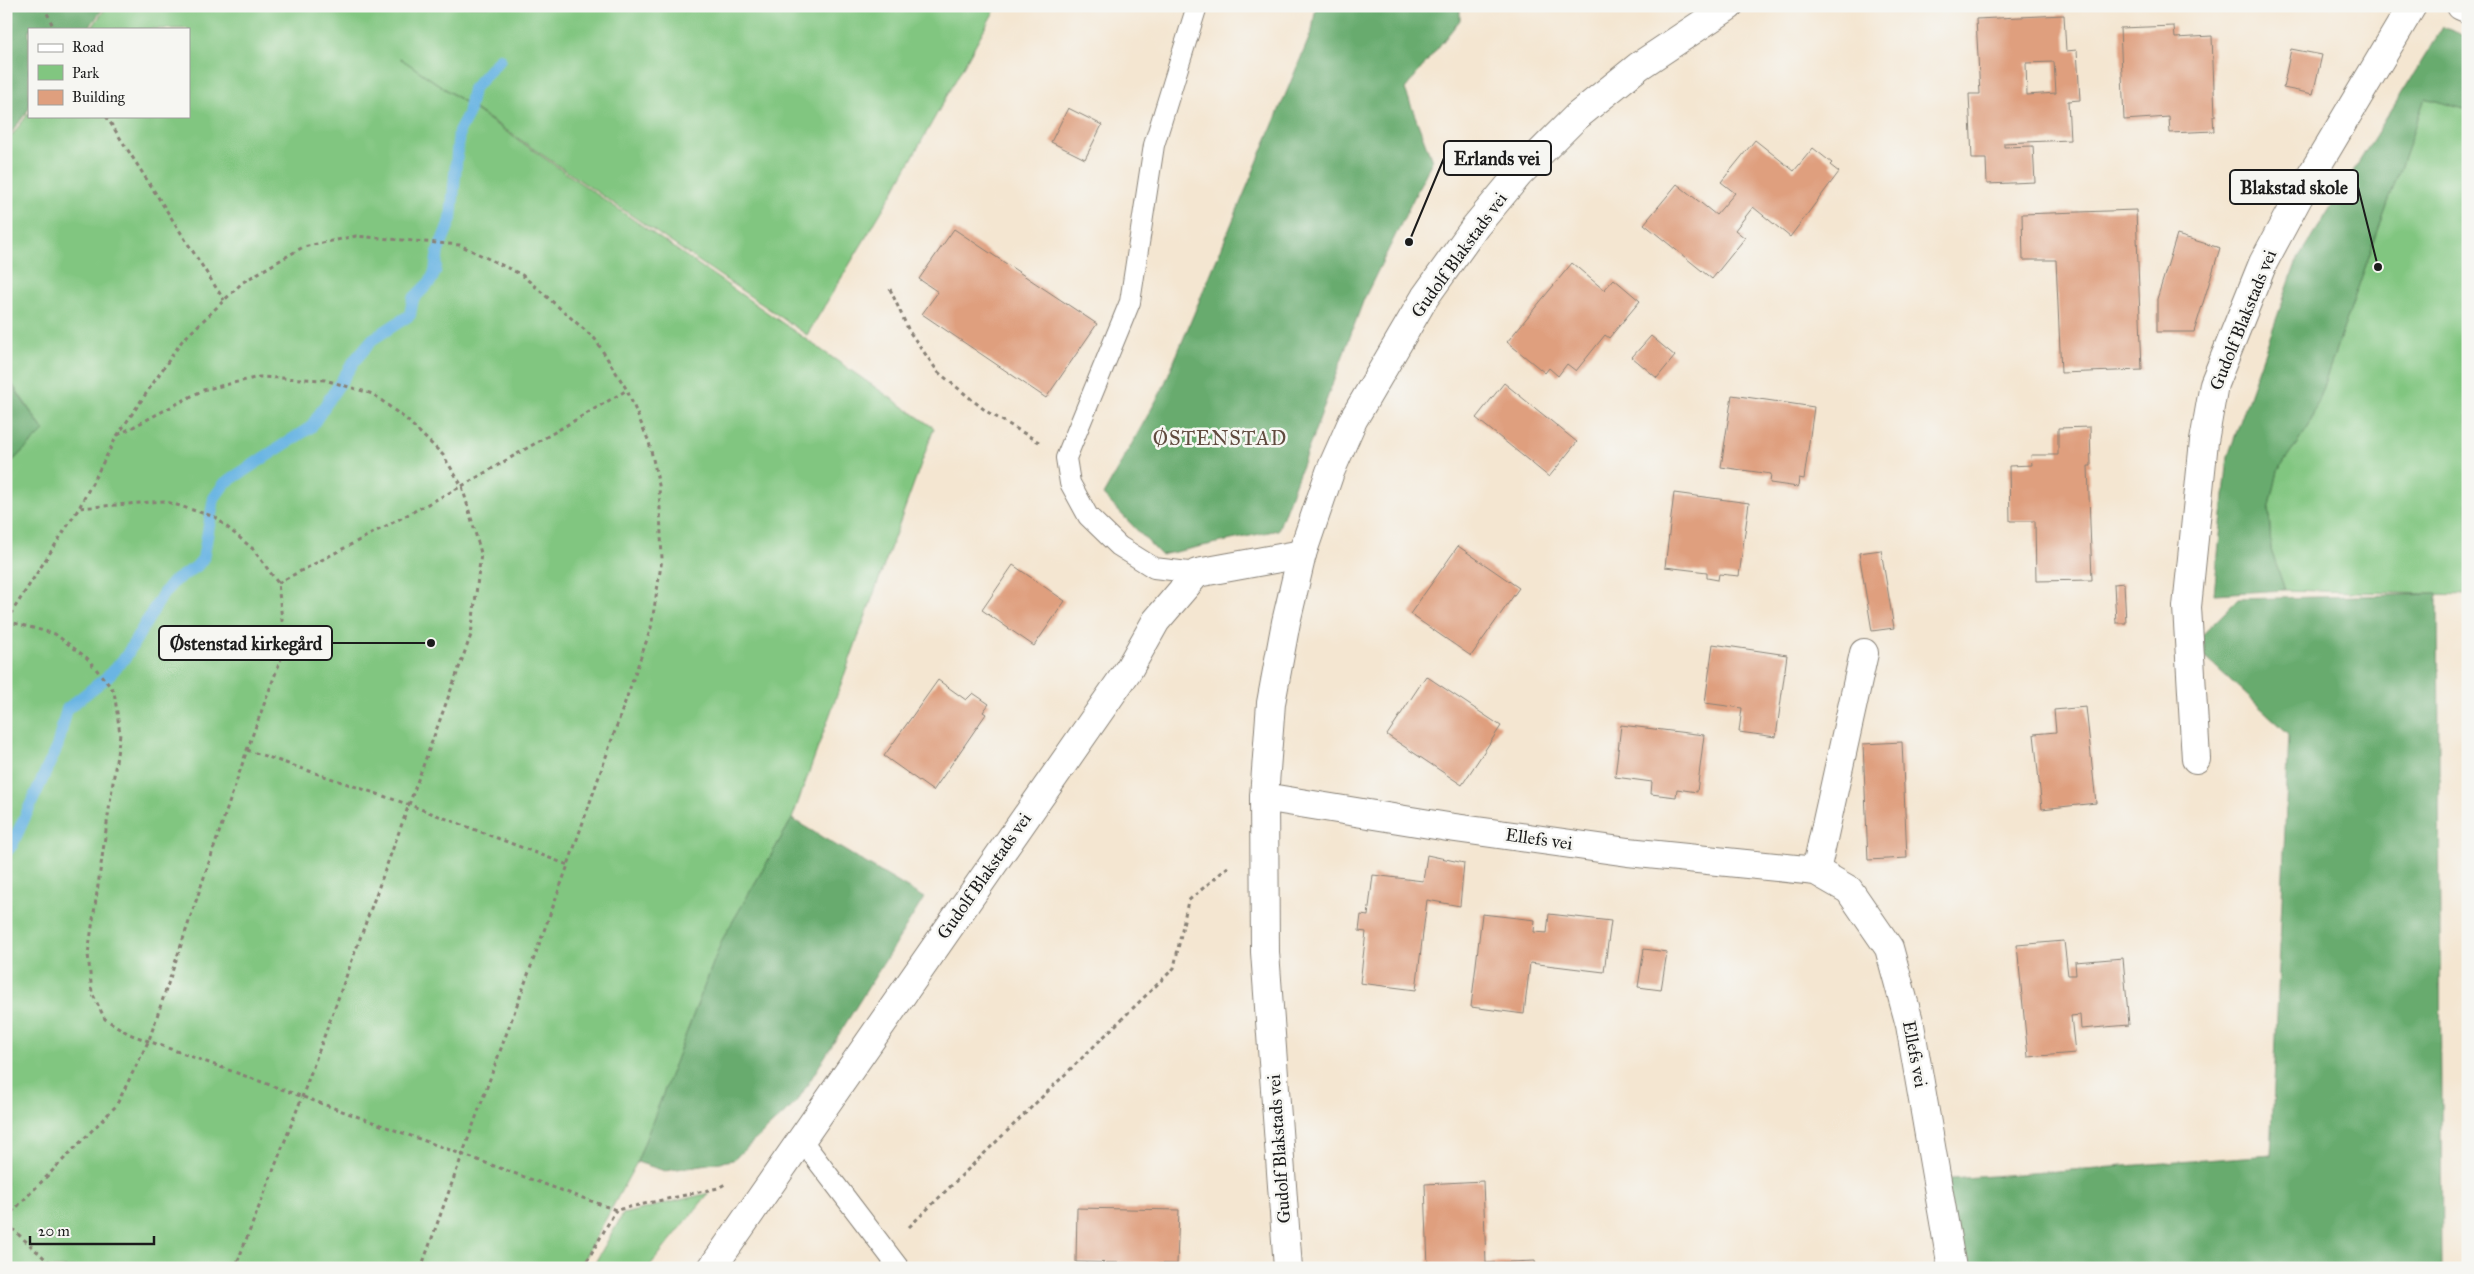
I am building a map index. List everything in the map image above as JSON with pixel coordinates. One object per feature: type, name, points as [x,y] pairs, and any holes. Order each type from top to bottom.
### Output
[{"type":"street","name":"Gudolf Blakstads vei","points":[[1288,1268],[1265,952],[1264,797],[1271,703],[1286,622],[1302,554],[1330,472],[1353,420],[1379,372],[1425,297],[1475,227],[1519,174],[1576,118],[1639,66],[1729,6]]},
{"type":"street","name":"Gudolf Blakstads vei","points":[[2196,759],[2187,607],[2204,441],[2214,384],[2263,263],[2299,196],[2412,6]]},
{"type":"street","points":[[2461,6],[2468,9]]},
{"type":"street","points":[[1197,573],[1302,554]]},
{"type":"street","name":"Gudolf Blakstads vei","points":[[712,1268],[800,1138],[1129,669],[1156,621],[1197,573]]},
{"type":"street","points":[[1816,871],[1864,653]]},
{"type":"street","name":"Ellefs vei","points":[[1264,797],[1448,827],[1628,852],[1816,871],[1849,890],[1888,948],[1910,1025],[1952,1268]]},
{"type":"lane","points":[[1197,6],[1154,145],[1130,302],[1066,458],[1070,483],[1088,516],[1119,546],[1154,568],[1197,573]]},
{"type":"lane","points":[[800,1138],[899,1268]]},
{"type":"path","points":[[44,6],[54,28]]},
{"type":"path","points":[[107,118],[224,300]]},
{"type":"path","points":[[420,1268],[461,1154],[568,865],[650,628],[662,559],[659,485],[649,442],[628,390],[595,339],[522,276],[460,245],[356,236],[303,247],[243,282],[182,341],[117,436],[79,508],[6,621],[55,634],[87,658],[114,691],[120,734],[88,954],[92,993],[105,1019],[129,1034],[149,1040],[461,1154],[616,1210],[718,1188],[726,1184]]},
{"type":"path","points":[[890,289],[909,331],[938,372],[986,411],[1039,442]]},
{"type":"path","points":[[117,436],[203,390],[259,377],[325,380],[373,394],[400,415],[443,455],[462,486],[481,553],[471,635],[302,1096],[237,1263],[232,1268]]},
{"type":"path","points":[[278,583],[462,486],[628,390]]},
{"type":"path","points":[[6,1218],[116,1106],[149,1040],[248,750],[285,648],[278,583],[253,549],[215,517],[164,501],[79,508]]},
{"type":"path","points":[[248,750],[410,805],[568,865]]},
{"type":"path","points":[[887,1250],[1174,968],[1188,900],[1229,866]]},
{"type":"path","points":[[583,1268],[616,1210]]},
{"type":"path","points":[[6,1223],[55,1268]]},
{"type":"green space","points":[[6,6],[105,6],[89,28],[28,28],[28,110],[6,140]]},
{"type":"green space","points":[[107,6],[997,6],[892,194],[807,335],[400,58],[934,428],[792,819],[722,940],[637,1162],[579,1268],[6,1268],[6,467],[44,431],[6,375],[6,143],[28,114],[28,118],[190,118],[190,28],[92,28]]},
{"type":"green space","points":[[1316,6],[1460,6],[1460,20],[1405,89],[1432,161],[1364,299],[1278,530],[1161,555],[1103,495],[1162,390],[1312,31]]},
{"type":"green space","points":[[2443,27],[2468,37],[2468,110],[2425,98],[2309,426],[2278,471],[2269,510],[2271,550],[2285,590],[2214,594],[2228,456],[2296,263]]},
{"type":"green space","points":[[2425,98],[2468,110],[2468,595],[2285,590],[2271,550],[2269,510],[2278,471],[2309,426]]},
{"type":"green space","points":[[6,377],[44,431],[6,467]]},
{"type":"green space","points":[[2438,594],[2442,1268],[1952,1268],[1938,1180],[2271,1155],[2289,734],[2192,645],[2238,599]]},
{"type":"green space","points":[[792,819],[924,898],[796,1103],[733,1160],[665,1171],[637,1162],[722,940]]},
{"type":"green space","points":[[709,1193],[648,1268],[592,1268],[623,1214]]},
{"type":"building","points":[[2064,15],[2066,51],[2077,50],[2080,100],[2068,101],[2070,140],[2004,143],[2004,147],[2033,146],[2035,182],[1987,184],[1986,159],[1972,159],[1969,94],[1980,94],[1976,19]],"holes":[[[2054,62],[2056,93],[2027,95],[2026,63]]]},
{"type":"building","points":[[2174,26],[2175,38],[2212,36],[2214,131],[2170,133],[2169,117],[2124,120],[2120,28]]},
{"type":"building","points":[[2291,49],[2322,55],[2313,94],[2283,88]]},
{"type":"building","points":[[1068,108],[1102,125],[1085,159],[1051,142]]},
{"type":"building","points":[[1755,140],[1794,171],[1813,148],[1832,163],[1830,165],[1839,172],[1790,237],[1753,207],[1735,230],[1745,238],[1712,279],[1644,224],[1677,184],[1716,215],[1735,193],[1721,182]]},
{"type":"building","points":[[2136,210],[2142,370],[2061,373],[2056,260],[2023,260],[2022,214]]},
{"type":"building","points":[[954,229],[1097,324],[1046,398],[922,314],[938,292],[919,279]]},
{"type":"building","points":[[2177,235],[2220,248],[2194,332],[2157,332],[2157,299]]},
{"type":"building","points":[[1572,263],[1604,290],[1614,279],[1640,301],[1609,338],[1605,335],[1576,371],[1567,364],[1558,376],[1549,368],[1545,373],[1507,342]]},
{"type":"building","points":[[1651,336],[1675,356],[1657,378],[1632,357]]},
{"type":"building","points":[[1504,383],[1577,442],[1549,477],[1476,418]]},
{"type":"building","points":[[1732,395],[1814,407],[1804,479],[1799,478],[1798,487],[1770,483],[1771,474],[1721,467]]},
{"type":"building","points":[[2090,427],[2091,466],[2088,466],[2092,580],[2036,581],[2035,521],[2010,521],[2009,466],[2032,465],[2031,455],[2058,455],[2058,428]]},
{"type":"building","points":[[1674,493],[1749,503],[1739,576],[1719,574],[1718,580],[1707,578],[1707,572],[1665,567]]},
{"type":"building","points":[[1458,546],[1519,588],[1471,656],[1410,614]]},
{"type":"building","points":[[1881,550],[1894,628],[1872,631],[1859,553]]},
{"type":"building","points":[[1013,565],[1065,601],[1034,646],[982,610]]},
{"type":"building","points":[[2124,583],[2126,623],[2116,623],[2114,584]]},
{"type":"building","points":[[1713,644],[1787,655],[1776,737],[1739,732],[1742,708],[1705,703]]},
{"type":"building","points":[[1426,676],[1501,726],[1462,785],[1387,735]]},
{"type":"building","points":[[938,680],[966,700],[973,693],[989,704],[983,712],[986,714],[933,791],[884,756]]},
{"type":"building","points":[[2086,707],[2096,803],[2042,809],[2034,734],[2056,732],[2054,710]]},
{"type":"building","points":[[1621,725],[1704,735],[1697,792],[1677,789],[1676,797],[1651,794],[1652,782],[1615,777]]},
{"type":"building","points":[[1902,742],[1907,858],[1868,860],[1863,744]]},
{"type":"building","points":[[1427,855],[1464,863],[1460,906],[1427,900],[1416,990],[1360,983],[1366,932],[1359,931],[1361,915],[1368,916],[1373,875],[1423,881]]},
{"type":"building","points":[[1482,914],[1535,920],[1534,932],[1547,933],[1549,914],[1611,921],[1604,972],[1530,963],[1524,1014],[1471,1007]]},
{"type":"building","points":[[2064,941],[2068,975],[2076,975],[2075,962],[2123,958],[2129,1025],[2081,1029],[2080,1015],[2071,1016],[2075,1053],[2028,1057],[2017,945]]},
{"type":"building","points":[[1644,949],[1667,952],[1661,990],[1638,987]]},
{"type":"building","points":[[1483,1181],[1486,1263],[1535,1261],[1536,1268],[1428,1268],[1425,1184]]},
{"type":"building","points":[[1077,1208],[1179,1210],[1177,1264],[1076,1262]]},
{"type":"waterway","points":[[6,852],[12,845],[57,747],[67,709],[107,677],[125,658],[163,594],[174,581],[196,567],[203,559],[214,498],[225,483],[311,427],[355,360],[373,339],[410,315],[413,299],[430,282],[435,272],[438,251],[451,219],[459,131],[468,114],[473,89],[500,59]]},
{"type":"place","name":"Erlands vei","points":[[1409,242]]},
{"type":"place","name":"Blakstad skole","points":[[2378,267]]},
{"type":"place","name":"Østenstad kirkegård","points":[[431,643]]},
{"type":"district","name":"ØSTENSTAD","points":[[1220,438]]}]
